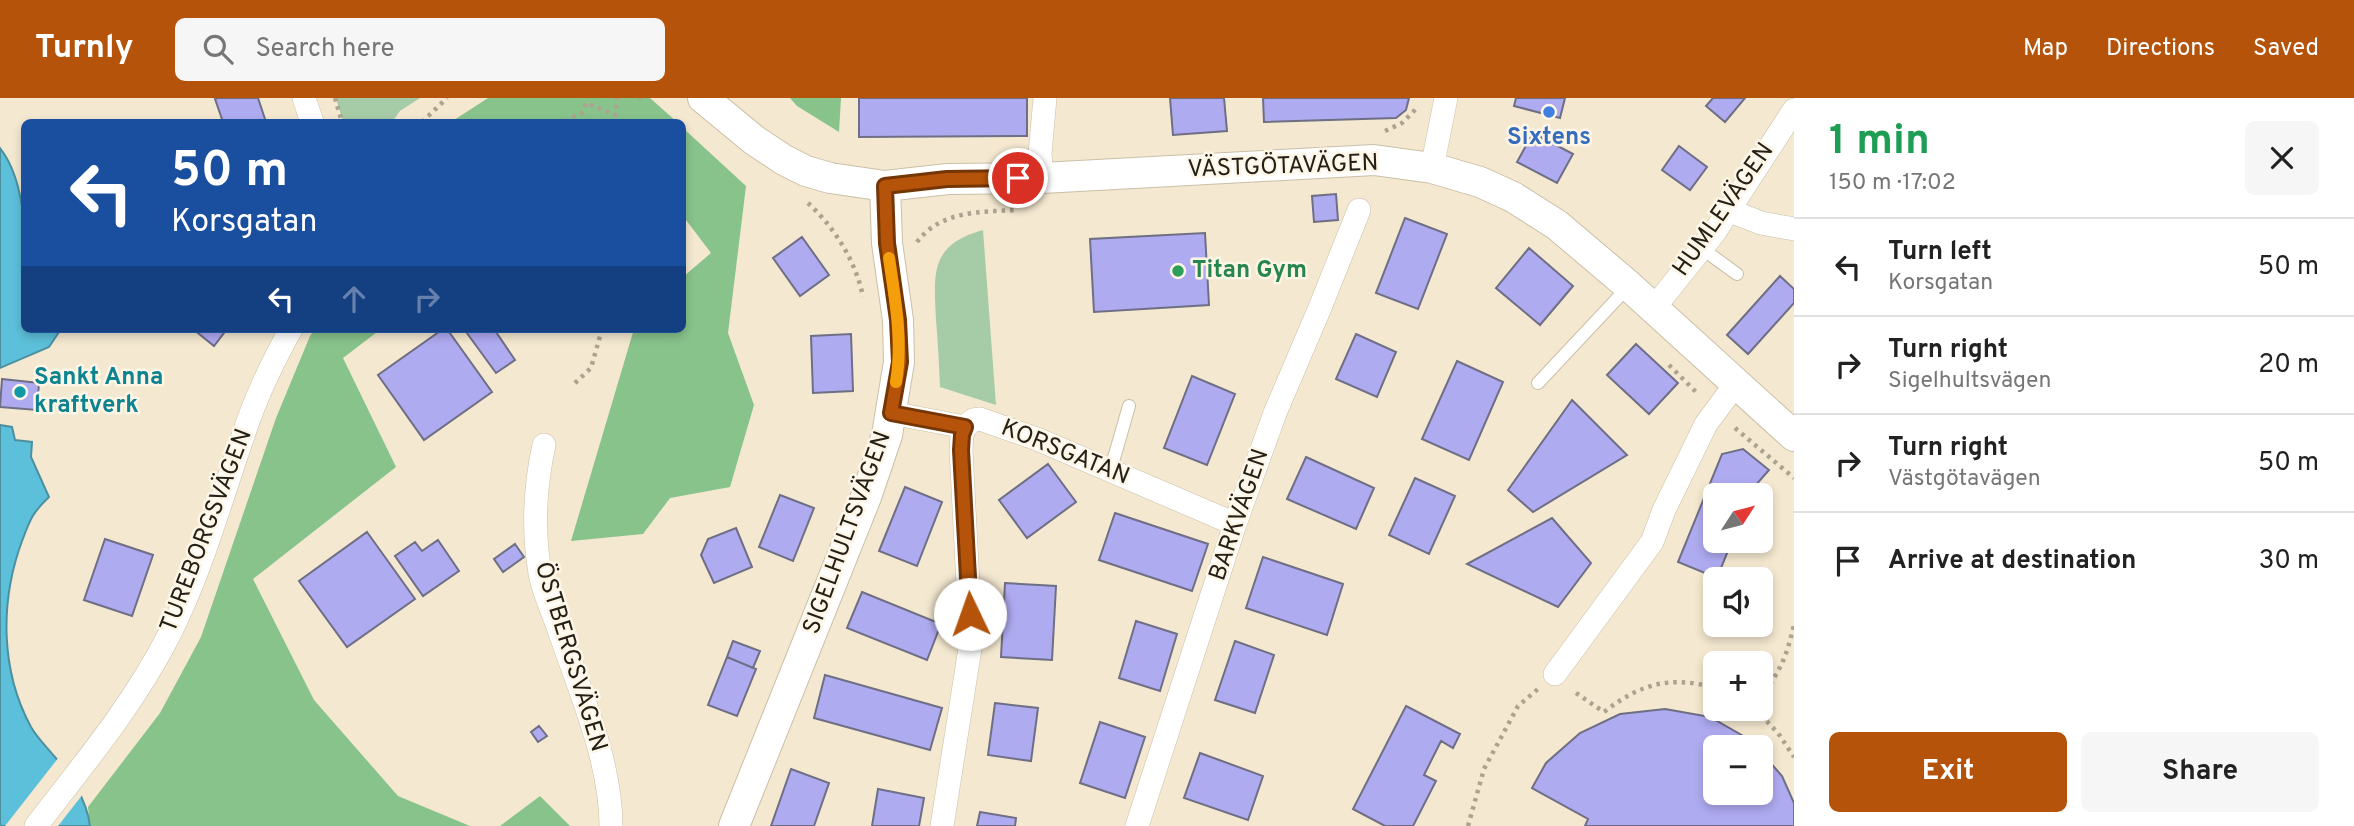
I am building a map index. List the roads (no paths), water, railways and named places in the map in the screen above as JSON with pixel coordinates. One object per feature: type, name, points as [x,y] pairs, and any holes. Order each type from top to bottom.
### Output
[{"type":"street","points":[[304,98],[311,119]]},
{"type":"street","name":"VÄSTGÖTAVÄGEN","points":[[703,98],[783,160],[830,178],[885,186],[947,179],[1042,178],[1374,160],[1432,168],[1480,182],[1513,197],[1557,225],[1629,286],[1794,436]]},
{"type":"street","points":[[1042,178],[1040,154],[1045,98]]},
{"type":"street","points":[[1432,168],[1446,98]]},
{"type":"street","name":"HUMLEVÄGEN","points":[[1653,309],[1728,210],[1794,110]]},
{"type":"street","name":"SIGELHULTSVÄGEN","points":[[734,826],[866,497],[887,435],[900,362],[898,320],[887,243],[885,186]]},
{"type":"street","name":"BARKVÄGEN","points":[[1137,826],[1235,524],[1275,413],[1359,210]]},
{"type":"street","points":[[1728,210],[1761,223],[1794,229]]},
{"type":"street","name":"TUREBORGSVÄGEN","points":[[36,826],[104,738],[140,686],[170,634],[217,517],[243,433],[288,333]]},
{"type":"street","points":[[1555,674],[1652,542],[1682,473],[1715,411],[1735,385]]},
{"type":"street","name":"KORSGATAN","points":[[891,413],[965,427],[973,420],[979,419],[1037,439],[1235,524]]},
{"type":"street","points":[[942,826],[971,642],[961,450],[965,427]]},
{"type":"street","name":"ÖSTBERGSVÄGEN","points":[[544,445],[539,468],[536,517],[540,575],[594,733],[607,788],[611,826]]},
{"type":"lane","points":[[1701,248],[1737,274]]},
{"type":"lane","points":[[1538,383],[1629,286]]},
{"type":"lane","points":[[1110,472],[1129,406]]},
{"type":"water","points":[[0,148],[11,166],[21,201],[21,333],[58,333],[49,347],[0,368]]},
{"type":"water","points":[[0,425],[12,427],[15,440],[32,442],[31,457],[49,497],[35,512],[27,528],[10,587],[7,635],[13,682],[31,727],[77,789],[86,807],[90,826],[0,826]]},
{"type":"place","name":"Sixtens","points":[[1549,112]]},
{"type":"place","name":"Titan Gym","points":[[1178,271]]},
{"type":"place","name":"Sankt Anna kraftverk","points":[[20,392]]}]
